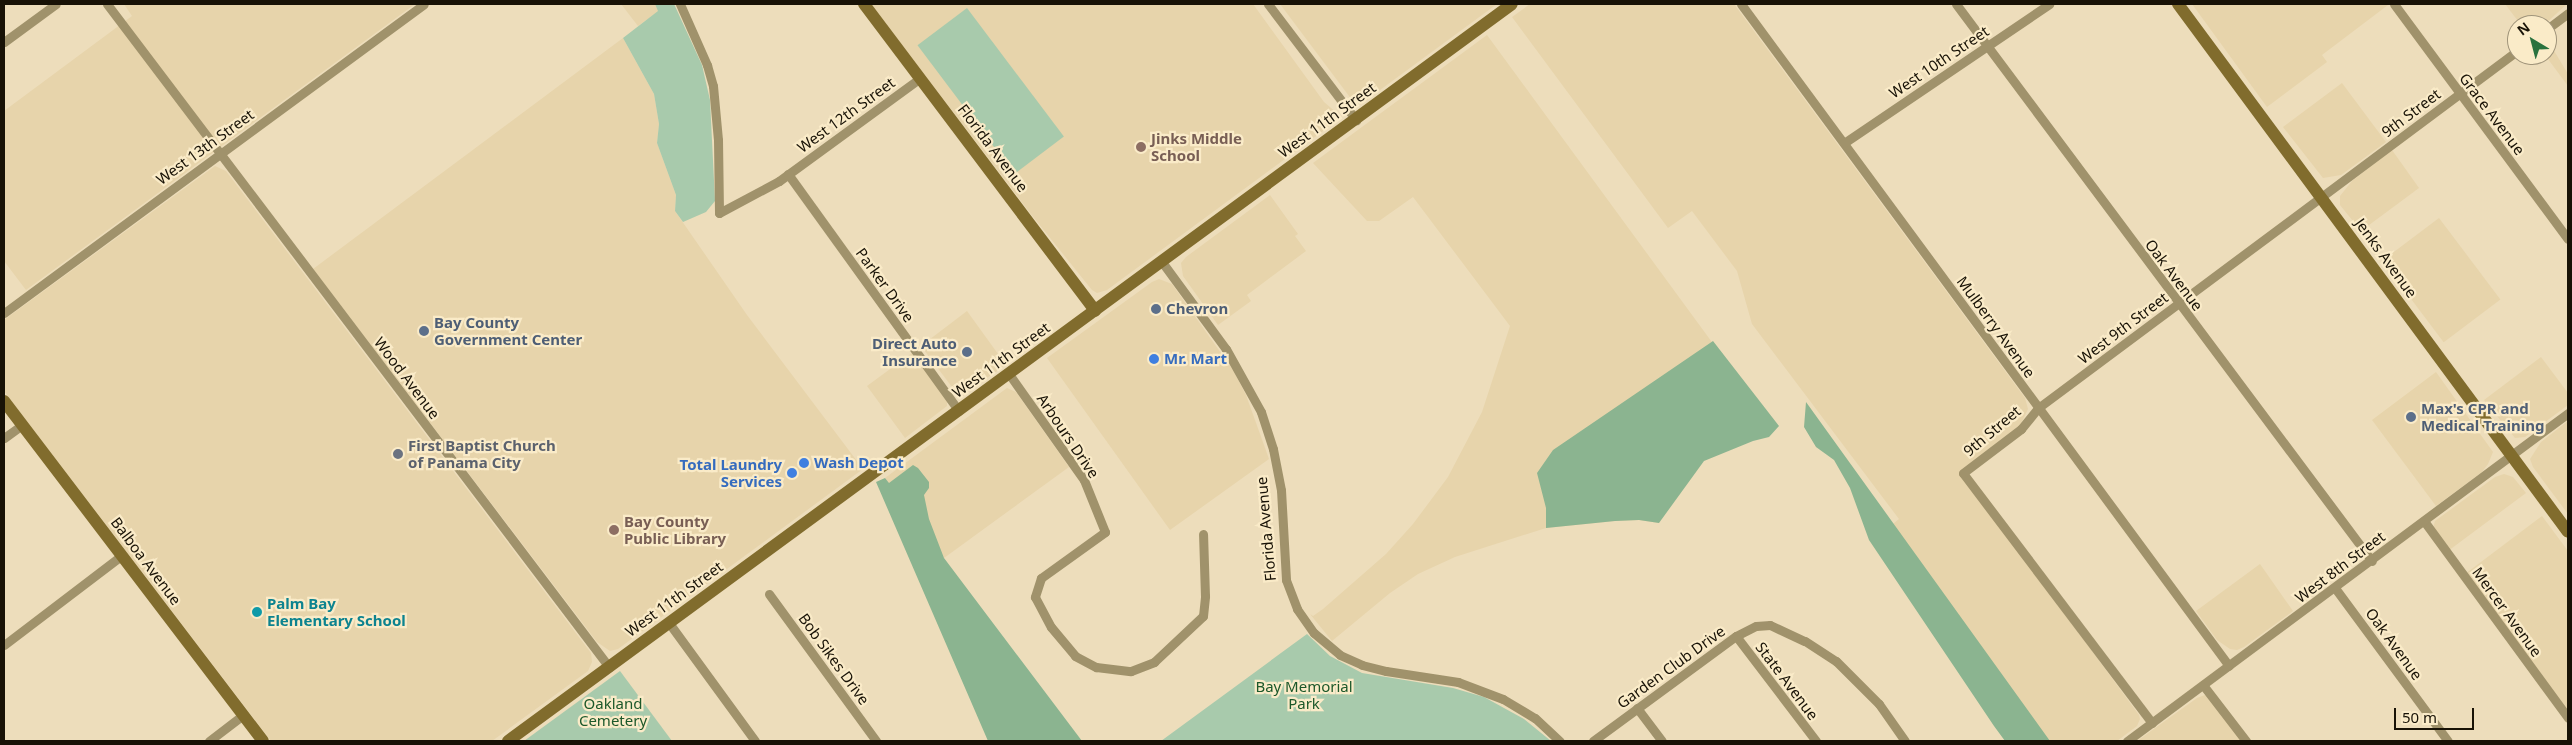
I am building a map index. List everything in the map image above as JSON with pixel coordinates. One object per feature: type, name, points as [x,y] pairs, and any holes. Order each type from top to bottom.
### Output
[{"type":"street","points":[[4,42],[56,4]]},
{"type":"street","name":"Wood Avenue","points":[[107,4],[609,667]]},
{"type":"street","name":"West 13th Street","points":[[4,313],[424,4]]},
{"type":"street","name":"West 12th Street","points":[[680,4],[707,65],[713,86],[718,140],[718,213],[788,174],[920,78]]},
{"type":"street","name":"Florida Avenue","points":[[864,4],[1095,311]]},
{"type":"street","points":[[1268,4],[1356,120]]},
{"type":"street","name":"West 11th Street","points":[[508,741],[1512,4]]},
{"type":"street","name":"Mulberry Avenue","points":[[1741,4],[2229,666]]},
{"type":"street","name":"Oak Avenue","points":[[1956,4],[2178,304],[2372,561]]},
{"type":"street","name":"West 10th Street","points":[[1844,143],[2049,4]]},
{"type":"street","name":"Jenks Avenue","points":[[2178,4],[2568,532]]},
{"type":"street","name":"Grace Avenue","points":[[2394,4],[2568,239]]},
{"type":"street","points":[[2557,21],[2568,13]]},
{"type":"street","name":"9th Street","points":[[2321,197],[2507,59]]},
{"type":"street","name":"Parker Drive","points":[[788,174],[959,411]]},
{"type":"street","name":"West 9th Street","points":[[2038,408],[2321,197]]},
{"type":"street","name":"Florida Avenue","points":[[1162,262],[1230,355],[1261,412],[1273,449],[1280,490],[1286,580],[1297,609],[1314,633],[1340,655],[1362,665],[1386,671],[1458,682],[1503,699],[1535,718],[1560,741]]},
{"type":"street","name":"Arbours Drive","points":[[1010,374],[1084,480],[1105,532],[1041,578],[1035,596],[1051,627],[1075,656],[1096,667],[1131,671],[1154,662],[1203,616],[1205,596],[1203,534]]},
{"type":"street","name":"Balboa Avenue","points":[[4,401],[263,741]]},
{"type":"street","name":"9th Street","points":[[2038,408],[2021,429],[1962,473],[2152,723]]},
{"type":"street","name":"West 8th Street","points":[[2127,741],[2372,561],[2568,413]]},
{"type":"street","points":[[4,438],[22,425]]},
{"type":"street","name":"Mercer Avenue","points":[[2424,522],[2568,718]]},
{"type":"street","points":[[4,645],[122,555]]},
{"type":"street","name":"Oak Avenue","points":[[2335,588],[2448,741]]},
{"type":"street","name":"Bob Sikes Drive","points":[[768,594],[876,741]]},
{"type":"street","points":[[669,623],[755,741]]},
{"type":"street","name":"Garden Club Drive","points":[[1593,741],[1736,636],[1756,626],[1770,625],[1805,642],[1836,661],[1879,704],[1906,741]]},
{"type":"street","name":"State Avenue","points":[[1736,636],[1816,741]]},
{"type":"street","points":[[2203,685],[2246,741]]},
{"type":"street","points":[[1637,708],[1662,741]]},
{"type":"street","points":[[209,741],[243,715]]},
{"type":"shaded area","points":[[124,4],[415,4],[26,290],[4,261],[4,111],[132,16]]},
{"type":"shaded area","points":[[621,4],[655,4],[659,11],[638,26]]},
{"type":"shaded area","name":"Jinks Middle School","points":[[871,4],[1253,4],[1324,102],[1337,113],[1338,120],[1107,290],[1097,293],[1092,290],[1030,213]]},
{"type":"shaded area","points":[[1280,4],[1497,4],[1365,101],[1359,103],[1352,100]]},
{"type":"shaded area","points":[[1530,4],[1734,4],[2025,398],[2028,409],[2020,426],[1961,473],[2139,715],[2140,719],[2137,726],[2117,741],[2049,741],[1888,528],[1899,519],[1752,324],[1737,271],[1692,211],[1668,228],[1512,17]]},
{"type":"shaded area","points":[[2192,4],[2388,5],[2322,55],[2327,62],[2267,107]]},
{"type":"shaded area","points":[[2505,4],[2567,4],[2555,15],[2513,15]]},
{"type":"shaded area","points":[[1487,35],[1747,390],[1627,479],[1659,523],[1639,520],[1615,521],[1546,528],[1455,557],[1418,574],[1390,593],[1332,641],[1310,614],[1313,616],[1323,609],[1386,554],[1413,524],[1448,477],[1482,412],[1510,326],[1413,197],[1379,221],[1367,221],[1313,163]]},
{"type":"shaded area","points":[[623,38],[654,94],[659,124],[657,143],[676,195],[675,211],[747,315],[863,469],[618,649],[610,651],[597,642],[313,269]]},
{"type":"shaded area","points":[[2557,56],[2568,74],[2568,86],[2552,65],[2557,65]]},
{"type":"shaded area","points":[[2342,83],[2386,142],[2341,175],[2323,178],[2283,127]]},
{"type":"shaded area","points":[[2392,150],[2419,188],[2361,231],[2340,205],[2340,196],[2352,181]]},
{"type":"shaded area","points":[[215,166],[226,171],[591,653],[592,662],[588,671],[492,741],[271,741],[4,391],[4,320]]},
{"type":"shaded area","points":[[1270,195],[1298,234],[1295,236],[1306,251],[1247,295],[1251,301],[1218,325],[1183,276],[1181,263],[1186,257]]},
{"type":"shaded area","points":[[2439,218],[2500,299],[2444,342],[2382,261]]},
{"type":"shaded area","points":[[1159,279],[1172,284],[1233,370],[1246,395],[1269,459],[1170,530],[1047,358],[1152,282]]},
{"type":"shaded area","points":[[967,311],[1006,365],[962,395],[955,391],[921,346]]},
{"type":"shaded area","points":[[912,353],[947,401],[947,406],[905,438],[867,386]]},
{"type":"shaded area","points":[[2541,357],[2568,393],[2568,405],[2525,437],[2515,438],[2484,400]]},
{"type":"shaded area","points":[[2436,372],[2493,452],[2482,472],[2436,506],[2372,420]]},
{"type":"shaded area","points":[[1007,388],[1016,392],[1069,467],[944,558],[885,478]]},
{"type":"shaded area","points":[[2568,421],[2568,514],[2533,467],[2530,459],[2541,442]]},
{"type":"shaded area","points":[[2504,474],[2513,477],[2526,493],[2448,551],[2433,528],[2435,521],[2495,477]]},
{"type":"shaded area","points":[[2542,516],[2568,551],[2568,714],[2465,574]]},
{"type":"shaded area","points":[[2260,564],[2293,611],[2244,647],[2237,650],[2230,649],[2217,640],[2196,611]]},
{"type":"shaded area","points":[[2205,695],[2208,696],[2242,741],[2137,741],[2197,698]]},
{"type":"green space","points":[[655,4],[674,4],[702,65],[710,100],[715,201],[706,212],[683,222],[675,211],[676,195],[657,143],[659,124],[654,94],[623,38],[658,11]]},
{"type":"green space","points":[[967,8],[1064,137],[1014,174],[917,45]]},
{"type":"green space","points":[[1713,341],[1779,426],[1769,437],[1753,441],[1704,461],[1659,523],[1639,520],[1615,521],[1546,528],[1546,508],[1537,473],[1553,450]]},
{"type":"green space","points":[[1806,402],[2050,741],[2005,741],[1994,726],[1869,540],[1850,488],[1834,460],[1816,447],[1804,427]]},
{"type":"green space","points":[[913,465],[918,468],[929,482],[929,488],[924,495],[929,519],[944,558],[1082,741],[988,741],[876,482],[885,478],[889,483]]},
{"type":"green space","name":"Bay Memorial Park","points":[[1307,634],[1330,656],[1362,673],[1453,688],[1484,697],[1524,719],[1551,741],[1161,741]]},
{"type":"green space","name":"Oakland Cemetery","points":[[620,671],[672,741],[524,741]]},
{"type":"place","name":"Jinks Middle School","points":[[1141,147]]},
{"type":"place","name":"Chevron","points":[[1156,309]]},
{"type":"place","name":"Bay County Government Center","points":[[424,331]]},
{"type":"place","name":"Direct Auto Insurance","points":[[967,352]]},
{"type":"place","name":"Mr. Mart","points":[[1154,359]]},
{"type":"place","name":"Max's CPR and Medical Training","points":[[2411,417]]},
{"type":"place","name":"First Baptist Church of Panama City","points":[[398,454]]},
{"type":"place","name":"Wash Depot","points":[[804,463]]},
{"type":"place","name":"Total Laundry Services","points":[[792,473]]},
{"type":"place","name":"Bay County Public Library","points":[[614,530]]},
{"type":"place","name":"Palm Bay Elementary School","points":[[257,612]]}]
